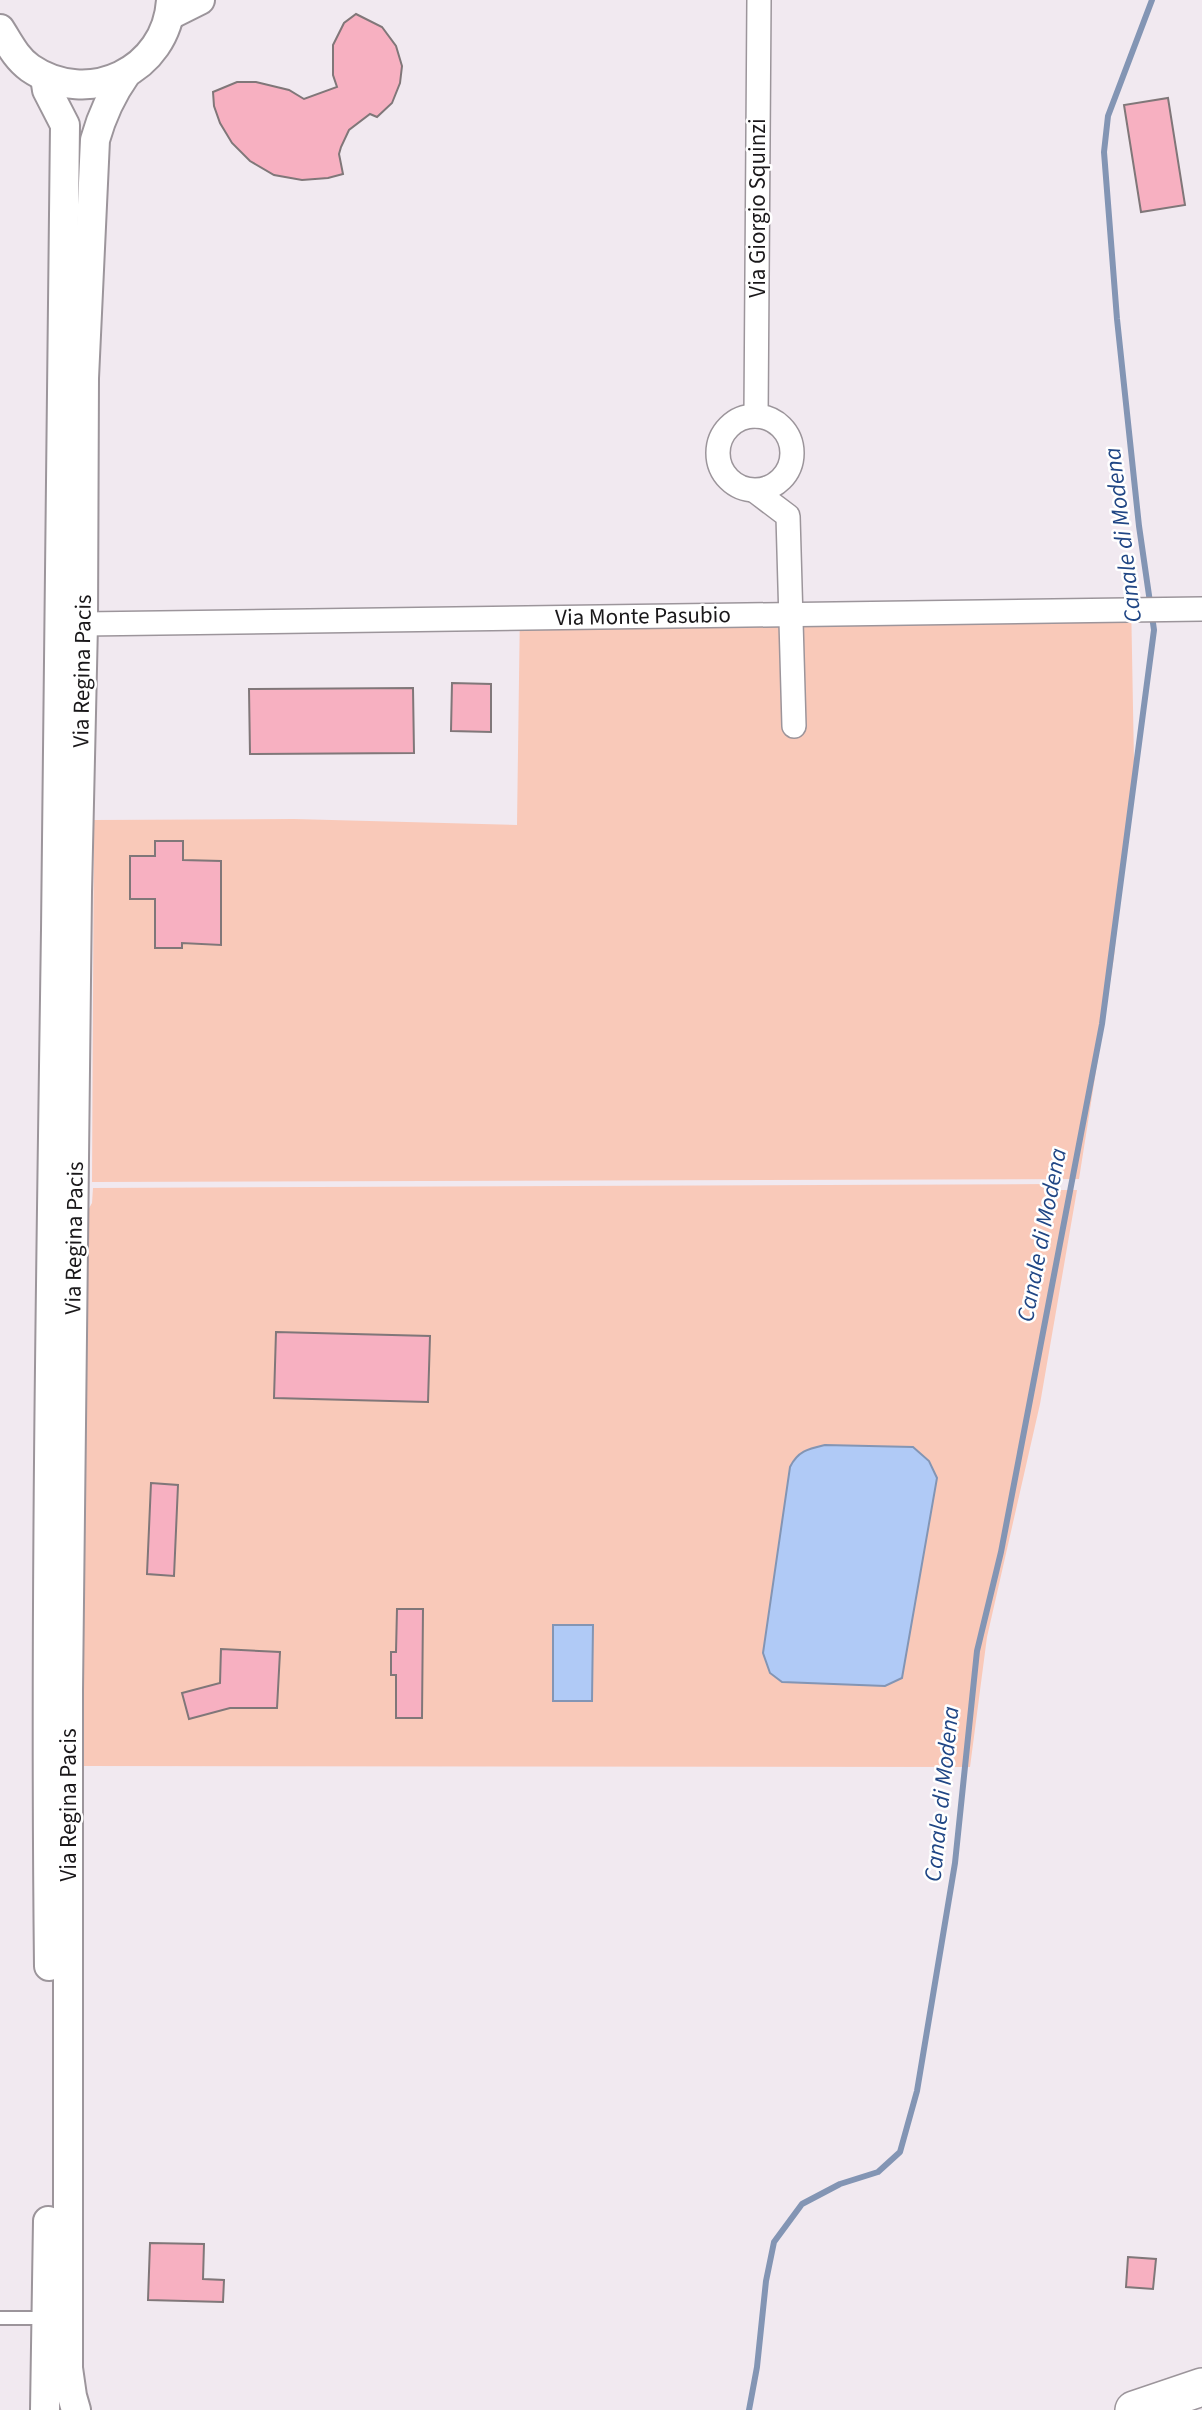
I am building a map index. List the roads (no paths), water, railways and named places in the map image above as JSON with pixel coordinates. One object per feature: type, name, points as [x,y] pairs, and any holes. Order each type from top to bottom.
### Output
[{"type":"main road","points":[[1134,2410],[1202,2387]]},
{"type":"street","points":[[5,40],[28,66],[45,77],[86,85],[107,82],[126,74],[146,59],[161,38],[170,7],[200,0]]},
{"type":"street","name":"Via Giorgio Squinzi","points":[[756,416],[759,0]]},
{"type":"street","name":"Via Regina Pacis","points":[[76,2410],[68,2368],[68,1692],[84,379],[95,140],[112,92],[126,74]]},
{"type":"street","name":"Via Regina Pacis","points":[[45,77],[47,90],[65,125],[46,1726],[49,1987],[48,2318],[45,2410]]},
{"type":"street","points":[[756,416],[768,418],[780,425],[788,435],[792,460],[779,482],[768,489],[755,491],[731,482],[722,472],[718,451],[720,439],[734,422],[756,416]]},
{"type":"street","points":[[755,491],[788,516],[794,726]]},
{"type":"street","name":"Via Monte Pasubio","points":[[83,624],[1202,609]]},
{"type":"lane","points":[[52,1137],[61,1147],[60,1340],[72,1350]]},
{"type":"lane","points":[[0,2318],[48,2318],[59,2322],[61,2358],[68,2368]]},
{"type":"water","points":[[825,1445],[913,1447],[929,1461],[937,1478],[902,1678],[885,1686],[782,1682],[770,1673],[763,1653],[790,1467],[796,1457]]},
{"type":"water","points":[[553,1625],[593,1625],[592,1701],[553,1701]]},
{"type":"waterway","name":"Canale di Modena","points":[[749,2410],[757,2367],[766,2281],[774,2242],[802,2204],[840,2184],[878,2172],[900,2152],[917,2091],[955,1863],[977,1651],[1001,1552],[1102,1024],[1154,630],[1139,526],[1117,319],[1104,152],[1108,116],[1152,0]]}]
